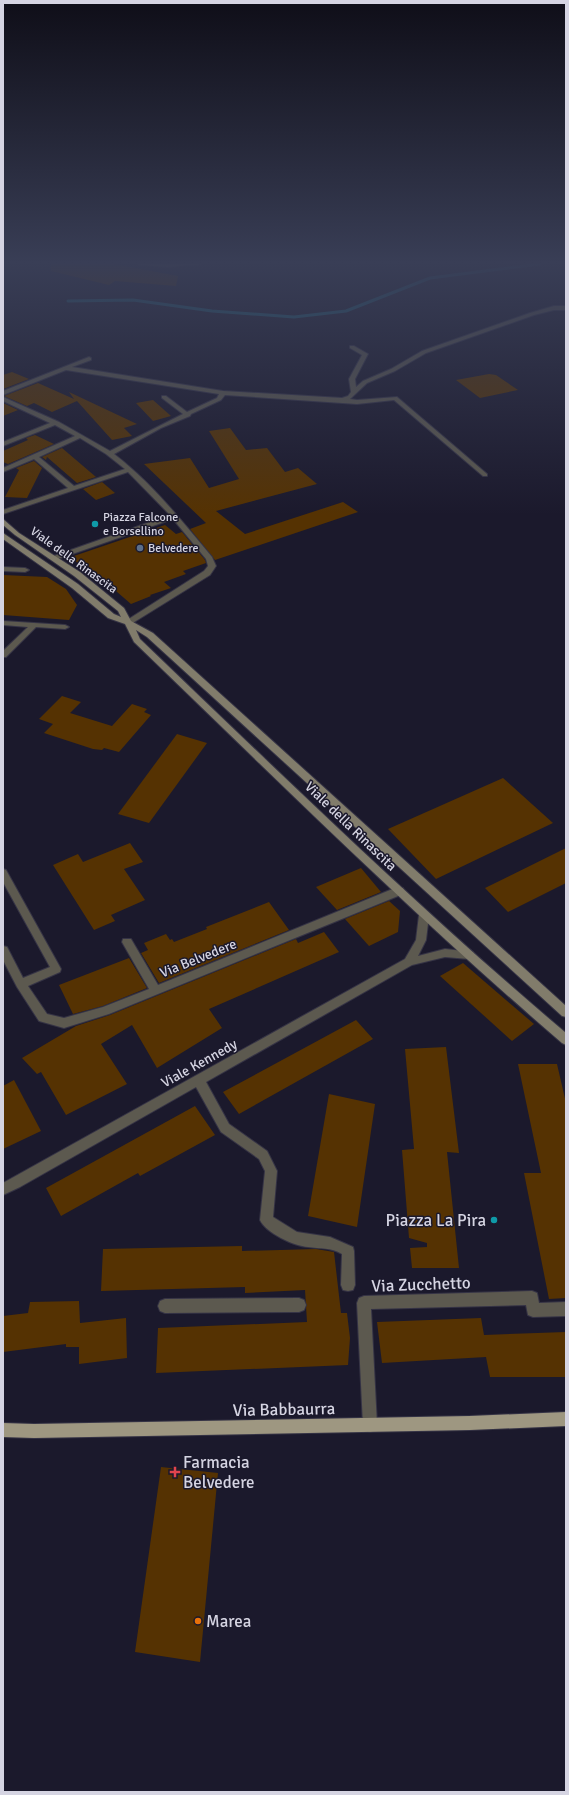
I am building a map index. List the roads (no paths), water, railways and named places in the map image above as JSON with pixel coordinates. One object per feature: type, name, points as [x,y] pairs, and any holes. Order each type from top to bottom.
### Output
[{"type":"main road","name":"Via Babbaurra","points":[[3,1430],[34,1431],[370,1425],[566,1419]]},
{"type":"street","points":[[353,348],[365,354],[352,379],[354,392]]},
{"type":"street","points":[[343,400],[350,397],[365,382],[393,370],[424,352],[436,348]]},
{"type":"street","points":[[3,393],[89,359]]},
{"type":"street","points":[[65,368],[223,393],[357,402],[395,398],[485,475]]},
{"type":"street","points":[[109,454],[159,427],[219,400],[223,393]]},
{"type":"street","points":[[164,397],[188,415]]},
{"type":"street","points":[[3,399],[55,423],[109,454],[151,489],[209,559],[212,566],[207,573],[128,622]]},
{"type":"street","points":[[3,444],[55,423]]},
{"type":"street","points":[[3,470],[80,436]]},
{"type":"street","points":[[34,456],[73,489]]},
{"type":"street","points":[[3,512],[128,470]]},
{"type":"street","points":[[52,558],[174,516]]},
{"type":"street","name":"Viale della Rinascita","points":[[3,521],[17,534],[77,574],[121,610],[137,640],[424,915],[566,1040]]},
{"type":"street","name":"Viale della Rinascita","points":[[3,535],[75,586],[111,616],[128,622],[150,635],[566,1013]]},
{"type":"street","points":[[3,569],[25,570]]},
{"type":"street","points":[[3,623],[65,627]]},
{"type":"street","points":[[3,655],[34,625]]},
{"type":"street","points":[[3,873],[56,969],[21,984]]},
{"type":"street","name":"Via Belvedere","points":[[3,950],[21,984],[42,1018],[64,1023],[105,1011],[399,891]]},
{"type":"street","points":[[409,962],[421,940],[424,915]]},
{"type":"street","points":[[127,942],[155,990]]},
{"type":"street","name":"Viale Kennedy","points":[[3,1189],[199,1081],[409,962],[445,953],[469,955]]},
{"type":"street","points":[[199,1081],[225,1128],[263,1156],[271,1171],[266,1220],[280,1231],[300,1240],[339,1244],[348,1252],[348,1285]]},
{"type":"street","name":"Via Zucchetto","points":[[370,1425],[364,1303],[532,1298],[533,1310],[566,1309]]},
{"type":"street","points":[[165,1306],[298,1305]]},
{"type":"place","name":"Piazza Falcone e Borsellino","points":[[95,524]]},
{"type":"place","name":"Belvedere","points":[[140,548]]},
{"type":"place","name":"Piazza La Pira","points":[[494,1220]]},
{"type":"place","name":"Farmacia Belvedere","points":[[175,1472]]},
{"type":"place","name":"Marea","points":[[198,1621]]}]
